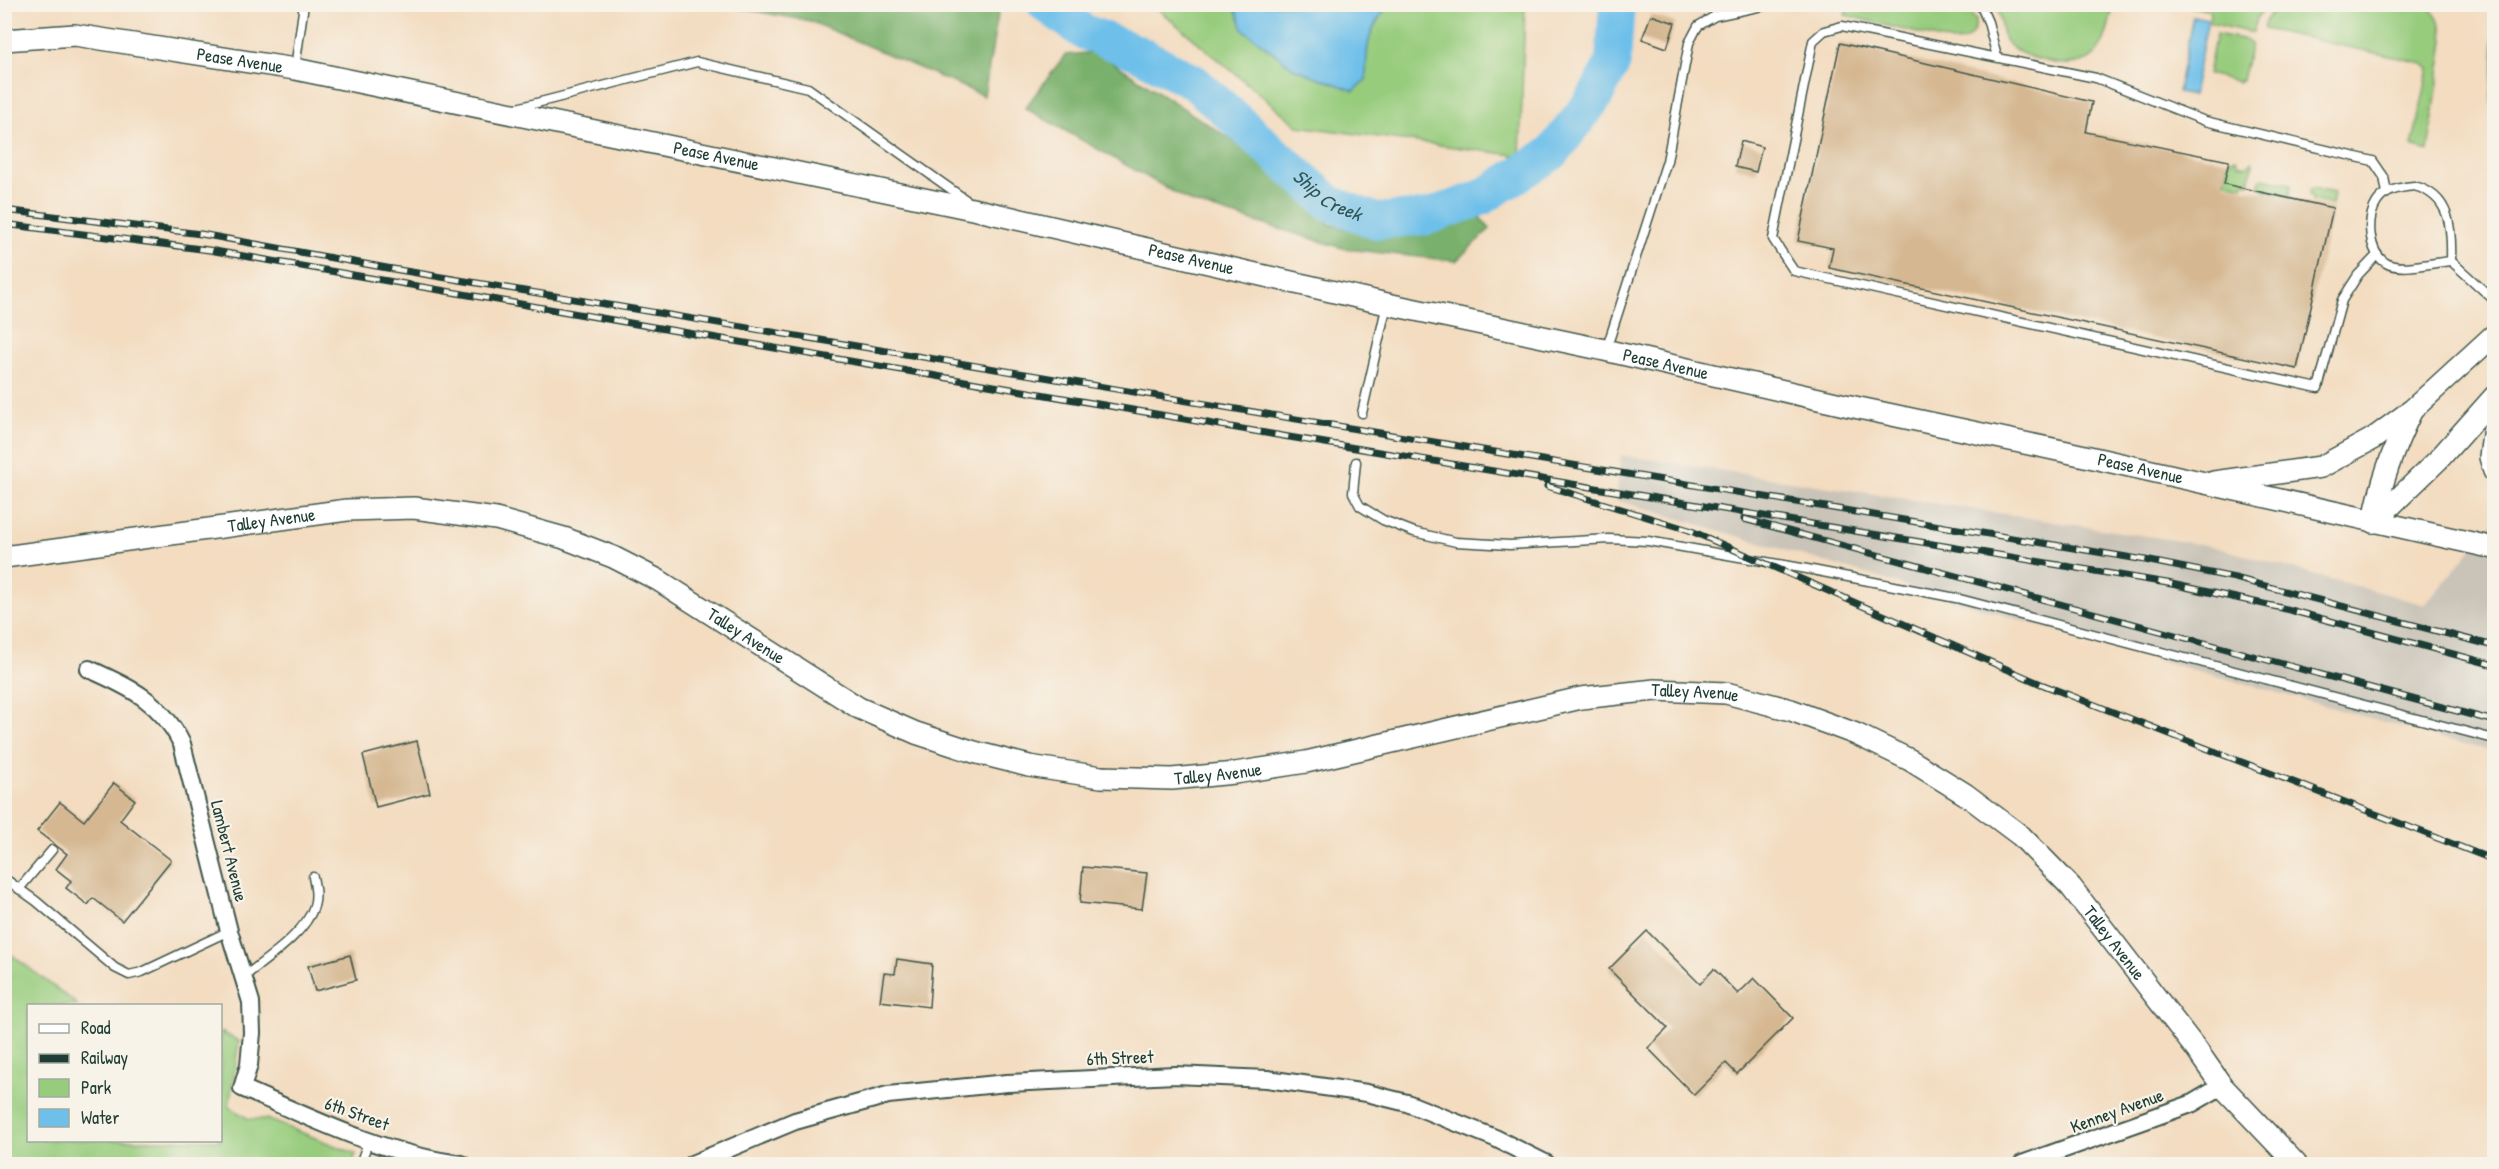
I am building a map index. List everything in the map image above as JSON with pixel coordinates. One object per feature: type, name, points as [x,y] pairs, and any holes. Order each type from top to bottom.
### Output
[{"type":"street","name":"Pease Avenue","points":[[4,40],[75,35],[295,69],[982,211],[1387,304],[1606,350],[2494,548]]},
{"type":"street","points":[[2205,483],[2257,474],[2321,467],[2374,438],[2412,410],[2494,336]]},
{"type":"street","points":[[2374,522],[2438,460],[2494,397]]},
{"type":"street","points":[[2374,522],[2377,501],[2393,450],[2412,410]]},
{"type":"street","points":[[2494,428],[2490,457],[2494,471]]},
{"type":"street","name":"Talley Avenue","points":[[4,557],[347,510],[414,508],[496,519],[564,538],[613,556],[658,580],[859,708],[915,733],[974,752],[1029,766],[1101,777],[1172,779],[1235,773],[1306,762],[1581,698],[1654,690],[1726,693],[1791,710],[1856,734],[1910,760],[1965,794],[2021,836],[2071,887],[2222,1086],[2296,1164]]},
{"type":"street","name":"Lambert Avenue","points":[[88,669],[140,693],[173,725],[182,744],[229,931],[251,1002],[252,1033],[249,1065],[242,1088]]},
{"type":"street","name":"6th Street","points":[[692,1164],[795,1121],[888,1095],[1007,1083],[1175,1075],[1267,1079],[1367,1093],[1407,1103],[1473,1129],[1547,1164]]},
{"type":"street","name":"Kenney Avenue","points":[[2022,1164],[2042,1162],[2191,1104],[2222,1086]]},
{"type":"street","name":"6th Street","points":[[242,1088],[341,1132],[439,1162],[462,1164]]},
{"type":"lane","points":[[295,69],[304,4]]},
{"type":"lane","points":[[1606,350],[1666,161],[1689,43],[1698,26],[1715,16],[1772,4]]},
{"type":"lane","points":[[1980,4],[1988,22],[1997,57]]},
{"type":"lane","points":[[2377,255],[2358,276],[2342,300],[2318,388],[1794,271],[1773,239],[1813,41],[1824,31],[1842,26],[2096,78],[2205,121],[2373,161],[2384,177],[2387,192]]},
{"type":"lane","points":[[504,112],[697,62],[808,88],[982,211]]},
{"type":"lane","points":[[2451,261],[2450,224],[2445,211],[2428,189],[2414,186],[2400,187],[2387,192],[2377,202],[2371,231],[2377,255],[2387,264],[2414,266],[2451,261],[2494,300]]},
{"type":"lane","points":[[1362,413],[1387,304]]},
{"type":"lane","points":[[1356,462],[1353,493],[1360,506],[1383,520],[1425,535],[1456,542],[1510,544],[1609,539],[1648,541],[1808,569],[1956,598],[2494,739]]},
{"type":"lane","points":[[19,889],[52,850]]},
{"type":"lane","points":[[4,878],[114,968],[129,975],[142,972],[229,931]]},
{"type":"lane","points":[[244,976],[292,937],[305,921],[314,907],[316,892],[313,878]]},
{"type":"lane","points":[[360,1164],[369,1140]]},
{"type":"shaded area","points":[[1621,455],[2211,546],[2425,605],[2494,522],[2494,752],[2125,651],[1616,500]]},
{"type":"green space","points":[[721,5],[991,5],[999,9],[984,96],[810,21]]},
{"type":"green space","points":[[1153,5],[1525,5],[1520,156],[1298,126]]},
{"type":"green space","points":[[1963,5],[1976,20],[1970,37],[1963,41],[1953,42],[1845,15],[1849,7]]},
{"type":"green space","points":[[1994,5],[2113,5],[2106,34],[2095,54],[2087,60],[2062,64],[2030,57],[2011,47],[2004,39],[1999,14]]},
{"type":"green space","points":[[2186,5],[2267,5],[2258,16],[2253,32],[2248,32],[2210,23],[2211,11]]},
{"type":"green space","points":[[2279,5],[2425,5],[2439,20],[2444,40],[2428,151],[2412,146],[2429,69],[2422,63],[2264,29],[2265,21]]},
{"type":"green space","points":[[2216,34],[2247,40],[2251,44],[2242,80],[2238,82],[2208,74]]},
{"type":"green space","points":[[1097,52],[1249,151],[1319,201],[1329,224],[1366,233],[1426,234],[1477,214],[1490,229],[1456,261],[1346,249],[1193,203],[1025,108],[1065,55]]},
{"type":"green space","points":[[2236,158],[2239,164],[2247,166],[2252,162],[2253,164],[2249,183],[2245,182],[2243,186],[2225,182],[2229,161]]},
{"type":"green space","points":[[2263,178],[2291,184],[2290,196],[2266,191],[2259,186]]},
{"type":"green space","points":[[2313,188],[2334,193],[2332,205],[2312,200],[2312,196],[2309,195]]},
{"type":"green space","points":[[4,949],[77,1004],[27,1004],[27,1142],[222,1142],[222,1032],[239,1041],[229,1107],[249,1119],[267,1119],[356,1154],[352,1164],[5,1164]]},
{"type":"water","points":[[1234,5],[1390,5],[1382,13],[1372,30],[1366,80],[1354,91],[1293,68],[1243,29]]},
{"type":"water","points":[[2494,12],[2494,60],[2493,30]]},
{"type":"water","points":[[2193,16],[2208,19],[2193,95],[2178,92]]},
{"type":"water","points":[[2494,60],[2494,111],[2491,91]]},
{"type":"building","points":[[1651,15],[1675,23],[1667,48],[1642,39]]},
{"type":"building","points":[[1840,43],[2092,102],[2086,132],[2229,161],[2224,184],[2333,208],[2297,369],[1829,268],[1833,248],[1798,241]]},
{"type":"building","points":[[1741,141],[1762,147],[1756,172],[1735,167]]},
{"type":"building","points":[[417,741],[430,793],[376,807],[363,755]]},
{"type":"building","points":[[114,783],[135,800],[120,820],[171,860],[122,921],[93,898],[88,905],[66,888],[71,881],[56,869],[67,854],[37,831],[60,802],[84,821]]},
{"type":"building","points":[[1083,867],[1147,873],[1142,909],[1080,903]]},
{"type":"building","points":[[1647,931],[1700,984],[1714,969],[1738,994],[1754,978],[1793,1018],[1737,1074],[1726,1063],[1694,1095],[1648,1048],[1668,1028],[1609,969]]},
{"type":"building","points":[[350,955],[356,980],[315,991],[308,966]]},
{"type":"building","points":[[897,959],[932,964],[929,1007],[880,1001],[884,973],[895,974]]},
{"type":"waterway","name":"Ship Creek","points":[[1045,4],[1082,31],[1138,53],[1194,82],[1330,203],[1376,221],[1427,217],[1481,198],[1552,153],[1595,97],[1613,62],[1617,4]]},
{"type":"railway","points":[[4,210],[201,234],[387,268],[2145,560],[2235,578],[2494,646]]},
{"type":"railway","points":[[4,224],[209,250],[1277,435],[2167,583],[2282,608],[2494,665]]},
{"type":"railway","points":[[1547,486],[1689,530],[2041,684],[2494,860]]},
{"type":"railway","points":[[1744,519],[2494,721]]}]
